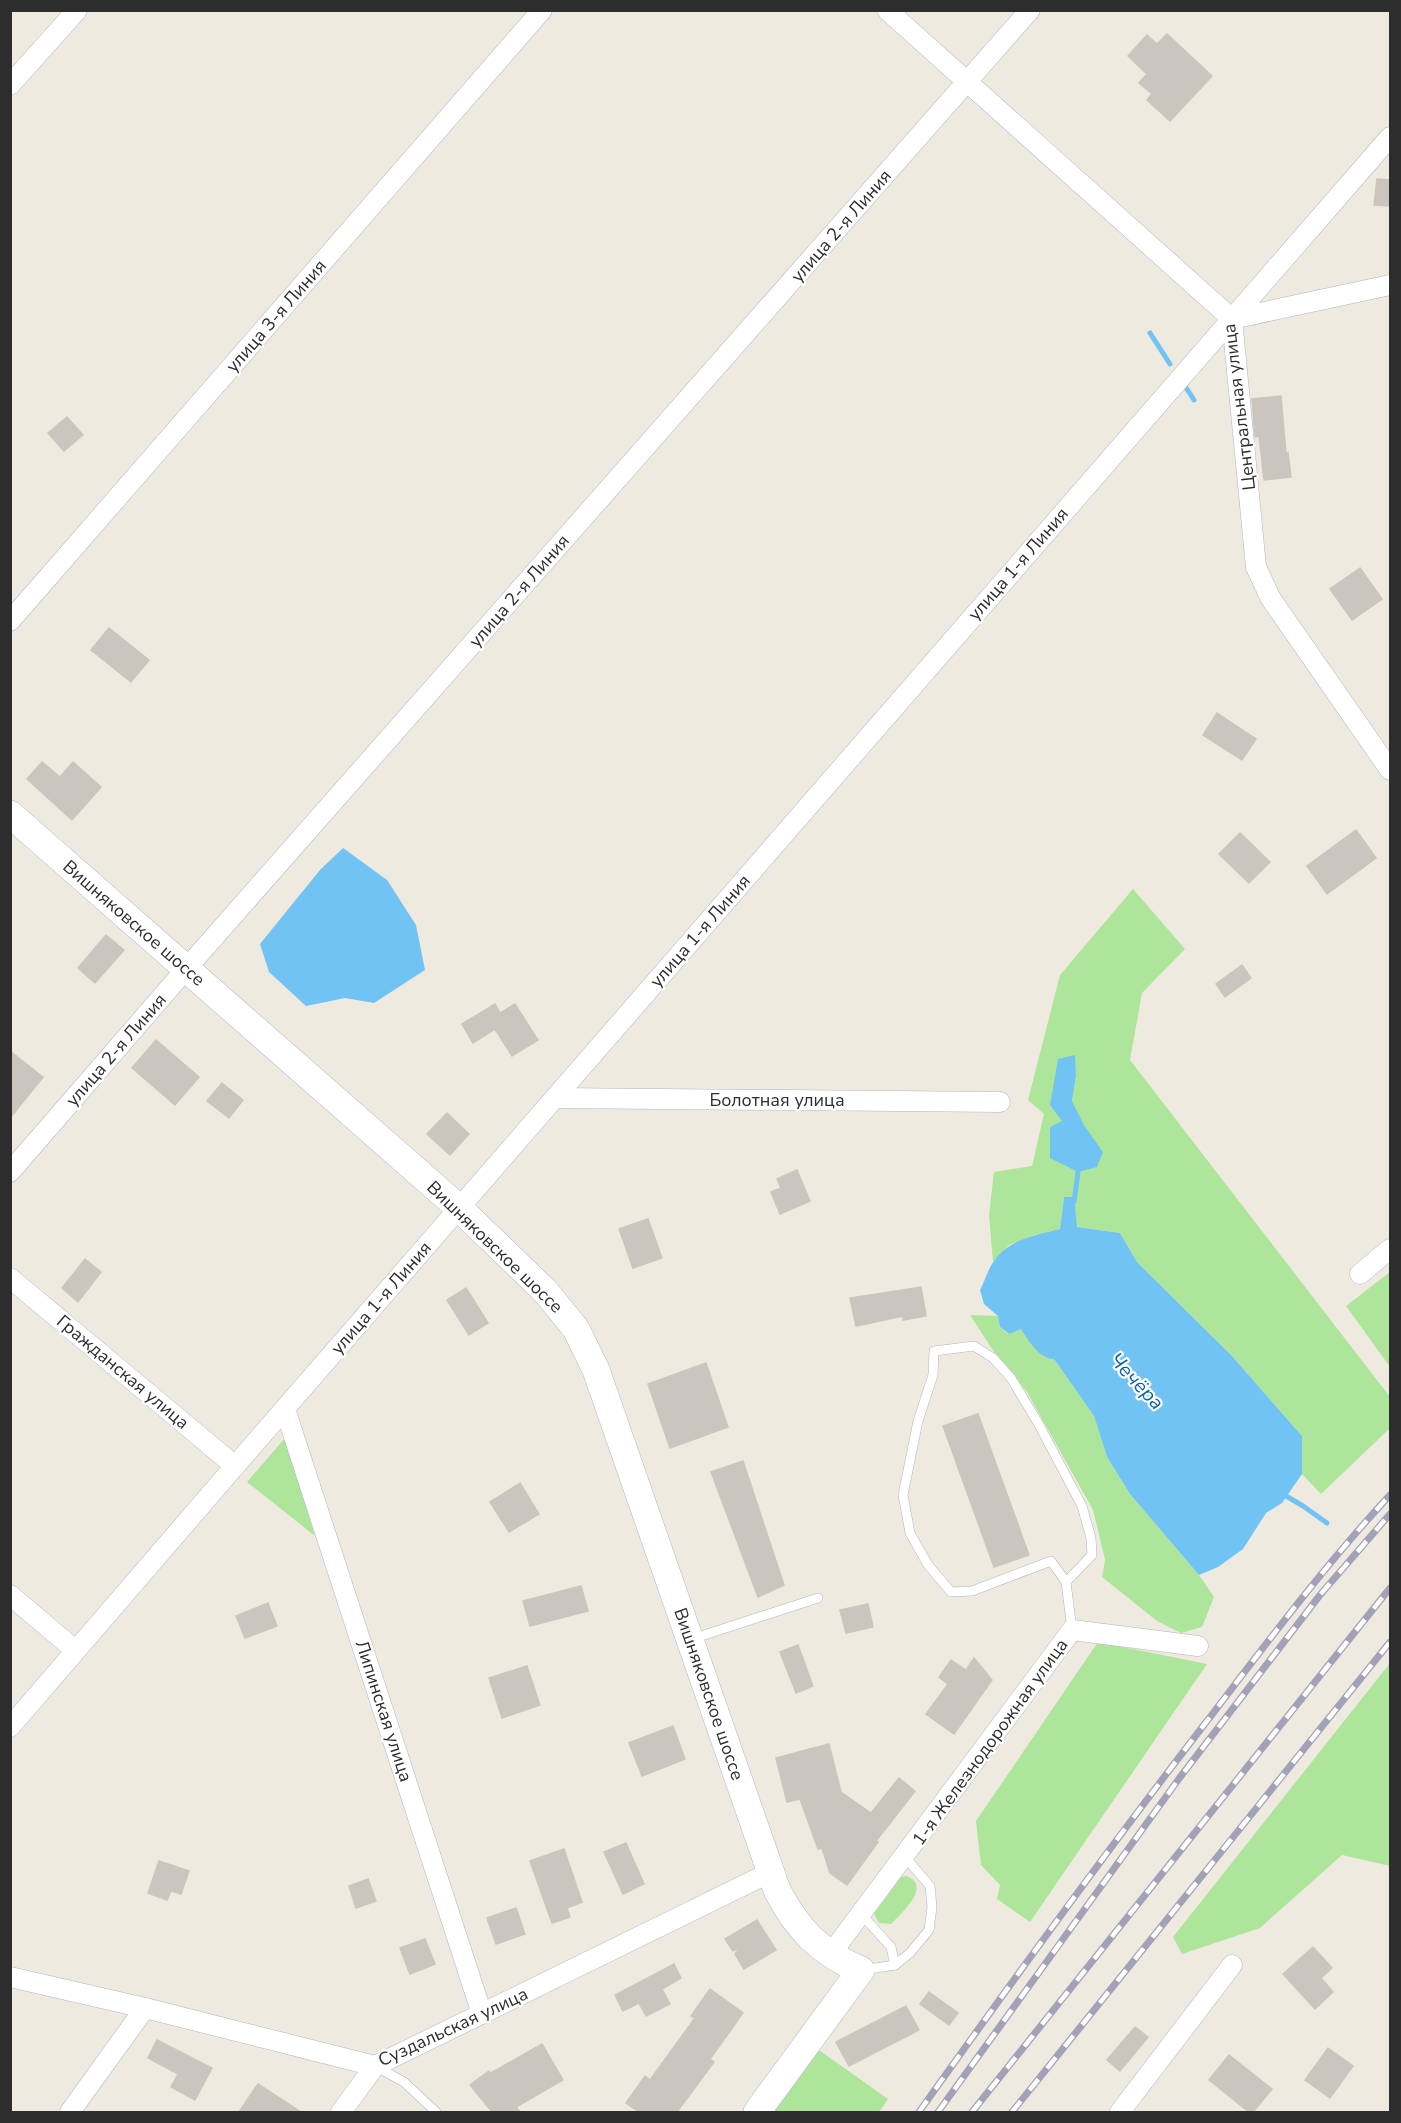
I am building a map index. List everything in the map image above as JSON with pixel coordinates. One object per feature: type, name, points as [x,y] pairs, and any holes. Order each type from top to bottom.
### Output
[{"type":"street","points":[[10,85],[77,10]]},
{"type":"street","name":"улица 3-я Линия","points":[[10,621],[542,10]]},
{"type":"street","name":"Центральная улица","points":[[887,10],[1232,319],[1256,567],[1271,599],[1390,770]]},
{"type":"street","name":"улица 2-я Линия","points":[[10,1172],[1030,10]]},
{"type":"street","name":"улица 1-я Линия","points":[[10,1727],[1390,137]]},
{"type":"street","points":[[1232,319],[1390,285]]},
{"type":"street","name":"Вишняковское шоссе","points":[[10,813],[459,1208],[546,1292],[576,1329],[596,1370],[771,1872],[785,1906],[797,1924],[830,1955],[861,1970]]},
{"type":"street","name":"Болотная улица","points":[[555,1098],[1000,1102]]},
{"type":"street","points":[[1360,1274],[1390,1248]]},
{"type":"street","name":"Гражданская улица","points":[[10,1278],[235,1466]]},
{"type":"street","name":"Липинская улица","points":[[285,1409],[482,2014]]},
{"type":"street","points":[[10,1595],[75,1650]]},
{"type":"street","name":"1-я Железнодорожная улица","points":[[830,1955],[1072,1630],[1198,1646]]},
{"type":"street","name":"Суздальская улица","points":[[10,1977],[145,2008],[375,2066],[771,1872]]},
{"type":"street","points":[[1120,2112],[1232,1965]]},
{"type":"street","points":[[757,2112],[861,1970]]},
{"type":"street","points":[[70,2112],[145,2008]]},
{"type":"street","points":[[341,2112],[375,2066]]},
{"type":"lane","points":[[1066,1582],[1092,1555],[1091,1538],[1082,1506],[1038,1423],[1011,1378],[993,1358],[974,1346],[933,1351],[933,1375],[918,1421],[903,1495],[910,1533],[928,1565],[951,1592],[972,1591],[1051,1561],[1066,1582],[1072,1630]]},
{"type":"lane","points":[[690,1640],[818,1598]]},
{"type":"lane","points":[[861,1970],[895,1965],[910,1953],[929,1930],[932,1907],[930,1886],[905,1857]]},
{"type":"lane","points":[[861,1914],[891,1947],[895,1965]]},
{"type":"lane","points":[[375,2066],[404,2082],[436,2112]]},
{"type":"green space","points":[[1133,889],[1185,949],[1142,993],[1130,1060],[1390,1397],[1390,1428],[1321,1494],[1302,1474],[1302,1436],[1232,1356],[1137,1262],[1120,1233],[1077,1227],[1064,1197],[1060,1229],[1034,1235],[1009,1245],[993,1262],[989,1215],[994,1172],[1032,1166],[1044,1114],[1028,1100],[1060,975]],"holes":[[[1076,1076],[1072,1101],[1083,1125],[1103,1152],[1062,1121]]]},
{"type":"green space","points":[[1390,1272],[1390,1367],[1346,1306]]},
{"type":"green space","points":[[970,1315],[998,1316],[1000,1327],[1008,1334],[1021,1329],[1054,1359],[1094,1416],[1107,1457],[1130,1494],[1199,1575],[1214,1597],[1202,1627],[1181,1633],[1157,1621],[1102,1577],[1105,1560],[1093,1510],[1027,1392],[992,1349]]},
{"type":"green space","points":[[285,1438],[315,1536],[247,1482]]},
{"type":"green space","points":[[1098,1642],[1207,1664],[1030,1922],[997,1899],[1000,1885],[981,1865],[976,1821]]},
{"type":"green space","points":[[1390,1663],[1390,1866],[1342,1855],[1260,1928],[1182,1954],[1173,1937]]},
{"type":"green space","points":[[906,1876],[914,1880],[917,1886],[913,1899],[891,1924],[879,1923],[874,1914],[901,1877]]},
{"type":"green space","points":[[816,2048],[888,2099],[879,2112],[771,2112]]},
{"type":"water","points":[[343,848],[387,880],[416,925],[425,970],[374,1003],[345,998],[306,1006],[269,972],[260,944],[320,870]]},
{"type":"water","points":[[1075,1055],[1076,1076],[1072,1101],[1084,1125],[1103,1152],[1097,1167],[1078,1172],[1050,1158],[1050,1127],[1062,1121],[1050,1105],[1058,1059]]},
{"type":"water","points":[[1064,1197],[1074,1197],[1077,1227],[1120,1233],[1137,1262],[1232,1356],[1302,1436],[1302,1474],[1282,1503],[1266,1513],[1243,1549],[1218,1567],[1199,1575],[1130,1494],[1107,1457],[1094,1416],[1054,1359],[1039,1352],[1021,1329],[1009,1334],[1000,1327],[998,1316],[984,1304],[980,1290],[994,1261],[1015,1243],[1060,1229]]},
{"type":"building","points":[[1167,34],[1212,76],[1170,121],[1147,100],[1152,94],[1139,83],[1147,74],[1128,56],[1147,35],[1157,44]]},
{"type":"building","points":[[1377,179],[1390,180],[1390,206],[1374,205]]},
{"type":"building","points":[[1281,396],[1286,454],[1288,453],[1291,477],[1264,480],[1259,436],[1255,437],[1252,399]]},
{"type":"building","points":[[67,417],[83,435],[64,451],[48,433]]},
{"type":"building","points":[[1360,568],[1382,599],[1352,620],[1330,589]]},
{"type":"building","points":[[109,628],[149,660],[131,682],[91,650]]},
{"type":"building","points":[[1217,713],[1256,739],[1242,760],[1203,735]]},
{"type":"building","points":[[42,762],[60,777],[73,762],[101,787],[72,820],[27,779]]},
{"type":"building","points":[[1356,830],[1376,858],[1327,894],[1307,866]]},
{"type":"building","points":[[1240,833],[1270,862],[1249,883],[1219,854]]},
{"type":"building","points":[[106,935],[124,950],[95,983],[78,968]]},
{"type":"building","points":[[1242,965],[1251,978],[1225,997],[1216,984]]},
{"type":"building","points":[[495,1004],[500,1013],[515,1004],[538,1040],[512,1056],[495,1029],[473,1043],[462,1024]]},
{"type":"building","points":[[156,1040],[199,1077],[175,1105],[132,1068]]},
{"type":"building","points":[[10,1051],[43,1077],[10,1118]]},
{"type":"building","points":[[222,1083],[243,1100],[229,1118],[207,1101]]},
{"type":"building","points":[[447,1113],[469,1134],[450,1155],[427,1134]]},
{"type":"building","points":[[797,1170],[810,1201],[780,1214],[771,1192],[781,1188],[777,1179]]},
{"type":"building","points":[[648,1219],[662,1258],[633,1268],[619,1229]]},
{"type":"building","points":[[85,1259],[101,1272],[78,1302],[62,1288]]},
{"type":"building","points":[[921,1287],[926,1316],[903,1320],[903,1316],[856,1326],[850,1298]]},
{"type":"building","points":[[466,1288],[488,1323],[469,1335],[447,1300]]},
{"type":"building","points":[[706,1363],[728,1427],[670,1448],[648,1384]]},
{"type":"building","points":[[978,1414],[1029,1555],[994,1567],[943,1426]]},
{"type":"building","points":[[743,1461],[784,1585],[758,1597],[711,1472]]},
{"type":"building","points":[[520,1483],[539,1514],[509,1532],[490,1502]]},
{"type":"building","points":[[581,1586],[588,1611],[530,1626],[523,1601]]},
{"type":"building","points":[[268,1603],[277,1626],[245,1638],[236,1616]]},
{"type":"building","points":[[868,1604],[873,1627],[846,1633],[840,1610]]},
{"type":"building","points":[[798,1645],[813,1686],[796,1693],[780,1652]]},
{"type":"building","points":[[974,1658],[992,1680],[954,1734],[926,1714],[948,1684],[939,1677],[951,1660],[966,1670]]},
{"type":"building","points":[[527,1666],[540,1705],[502,1718],[489,1678]]},
{"type":"building","points":[[673,1726],[685,1759],[642,1776],[629,1743]]},
{"type":"building","points":[[829,1744],[841,1792],[871,1813],[899,1778],[915,1791],[876,1841],[878,1842],[847,1885],[830,1873],[822,1848],[818,1849],[800,1799],[787,1802],[776,1758]]},
{"type":"building","points":[[626,1843],[644,1884],[623,1894],[604,1852]]},
{"type":"building","points":[[564,1849],[582,1902],[567,1908],[570,1917],[552,1923],[530,1861]]},
{"type":"building","points":[[159,1861],[189,1871],[181,1894],[171,1891],[167,1900],[148,1893]]},
{"type":"building","points":[[368,1879],[376,1901],[356,1908],[349,1886]]},
{"type":"building","points":[[516,1908],[525,1934],[496,1944],[487,1918]]},
{"type":"building","points":[[757,1920],[776,1950],[744,1969],[735,1954],[740,1947],[733,1951],[725,1939]]},
{"type":"building","points":[[425,1939],[435,1964],[410,1974],[400,1948]]},
{"type":"building","points":[[1313,1947],[1332,1968],[1321,1978],[1333,1992],[1315,2009],[1283,1974]]},
{"type":"building","points":[[674,1964],[681,1978],[662,1989],[670,2004],[646,2016],[639,2003],[623,2011],[615,1995]]},
{"type":"building","points":[[710,1989],[743,2013],[710,2059],[714,2062],[677,2112],[639,2112],[626,2103],[645,2076],[650,2080],[695,2018],[691,2016]]},
{"type":"building","points":[[929,1992],[958,2013],[949,2025],[920,2004]]},
{"type":"building","points":[[906,2006],[919,2030],[849,2066],[836,2042]]},
{"type":"building","points":[[1135,2027],[1148,2037],[1120,2071],[1107,2060]]},
{"type":"building","points":[[157,2040],[212,2068],[195,2100],[171,2087],[178,2074],[148,2058]]},
{"type":"building","points":[[542,2044],[563,2080],[516,2107],[520,2112],[492,2112],[470,2085],[489,2071],[491,2073]]},
{"type":"building","points":[[1328,2048],[1353,2066],[1330,2098],[1305,2080]]},
{"type":"building","points":[[1229,2055],[1272,2089],[1253,2112],[1249,2112],[1209,2080]]},
{"type":"building","points":[[258,2084],[301,2112],[239,2112]]},
{"type":"waterway","points":[[1150,333],[1170,364]]},
{"type":"waterway","points":[[1183,383],[1194,400]]},
{"type":"waterway","name":"Чечёра","points":[[1074,1202],[1078,1172]]},
{"type":"waterway","name":"Чечёра","points":[[1281,1493],[1327,1523]]},
{"type":"railway","points":[[919,2112],[1170,1769],[1296,1606],[1390,1495]]},
{"type":"railway","points":[[938,2112],[1178,1780],[1320,1595],[1390,1514]]},
{"type":"railway","points":[[972,2112],[1390,1588]]},
{"type":"railway","points":[[1012,2112],[1390,1642]]}]
